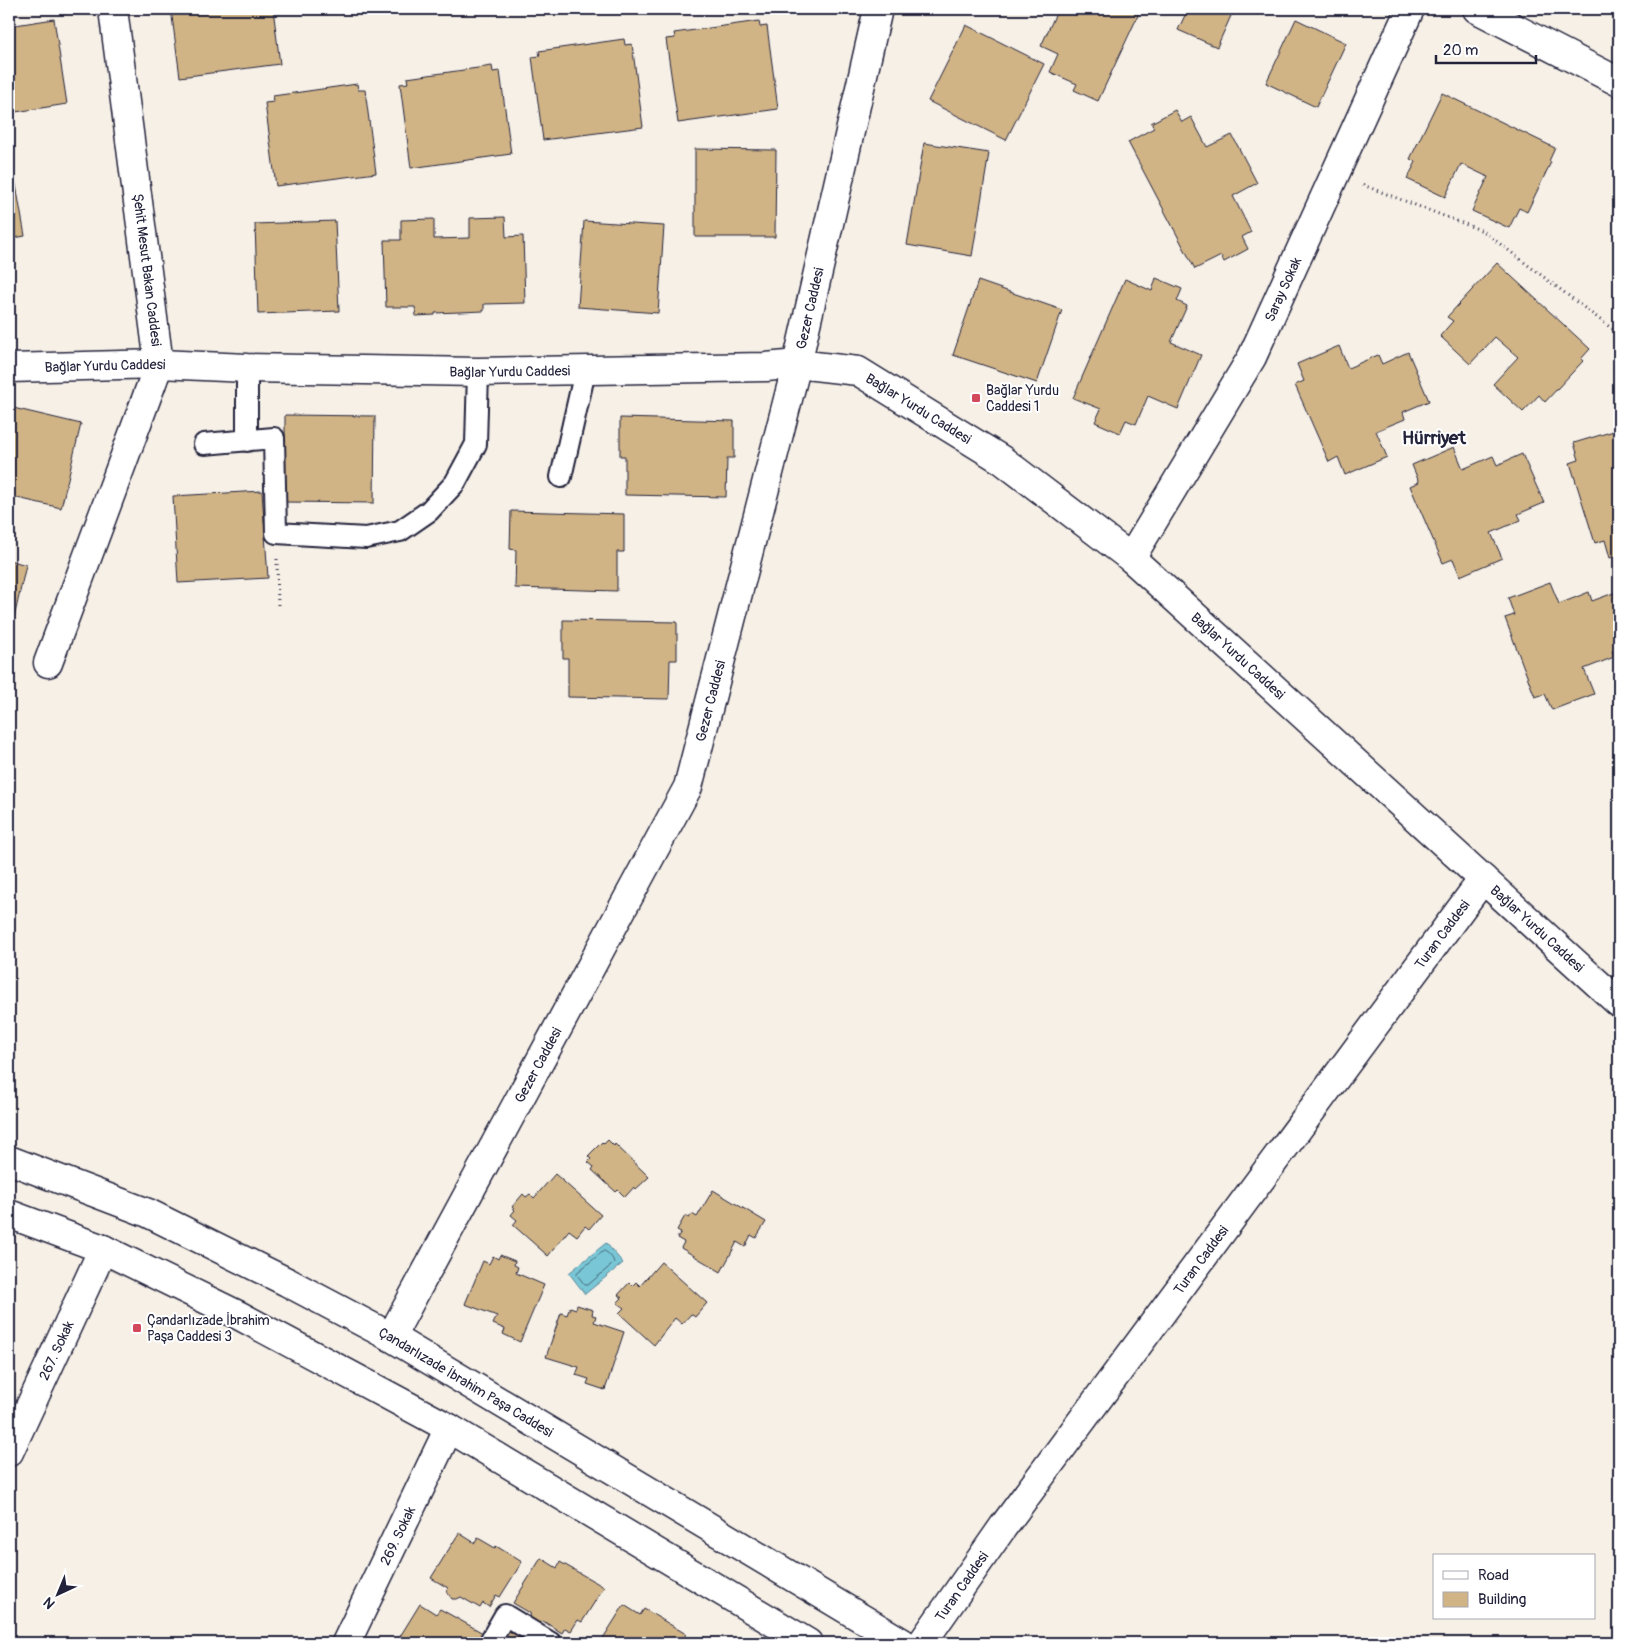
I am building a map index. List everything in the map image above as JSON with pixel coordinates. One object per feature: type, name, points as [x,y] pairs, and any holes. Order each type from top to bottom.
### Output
[{"type":"street","name":"Şehit Mesut Bakan Caddesi","points":[[48,663],[160,364],[113,9]]},
{"type":"street","name":"Gezer Caddesi","points":[[391,1337],[688,787],[797,364],[878,9]]},
{"type":"street","name":"Saray Sokak","points":[[1131,558],[1252,358],[1410,9]]},
{"type":"street","points":[[1477,9],[1619,82]]},
{"type":"street","name":"Bağlar Yurdu Caddesi","points":[[9,368],[160,364],[247,368],[478,372],[766,367],[797,364],[858,371],[1002,460],[1131,558],[1619,1003]]},
{"type":"street","name":"Turan Caddesi","points":[[922,1643],[1004,1527],[1483,879]]},
{"type":"street","name":"Çandarlızade İbrahim Paşa Caddesi","points":[[9,1160],[148,1213],[287,1282],[391,1337],[903,1643]]},
{"type":"street","points":[[9,1214],[103,1248],[240,1316],[448,1428],[808,1643]]},
{"type":"street","name":"267. Sokak","points":[[9,1452],[103,1248]]},
{"type":"street","name":"269. Sokak","points":[[346,1643],[448,1428]]},
{"type":"lane","points":[[247,368],[247,441]]},
{"type":"lane","points":[[561,477],[585,371]]},
{"type":"lane","points":[[204,444],[274,438],[276,533],[366,538],[400,531],[429,511],[455,483],[476,444],[478,372]]},
{"type":"lane","points":[[489,1643],[505,1615],[551,1643]]},
{"type":"path","points":[[1335,174],[1483,231],[1619,334]]},
{"type":"path","points":[[276,533],[278,607]]},
{"type":"water","points":[[606,1243],[623,1263],[585,1294],[569,1273]]},
{"type":"building","points":[[171,9],[273,9],[280,64],[180,77]]},
{"type":"building","points":[[1058,9],[1141,9],[1098,101],[1074,90],[1077,84],[1050,72],[1058,54],[1041,46]]},
{"type":"building","points":[[1188,9],[1234,9],[1217,47],[1178,30]]},
{"type":"building","points":[[54,19],[67,104],[9,113],[9,26]]},
{"type":"building","points":[[1296,19],[1346,43],[1316,107],[1266,83]]},
{"type":"building","points":[[759,21],[760,27],[767,26],[778,109],[678,123],[666,39],[675,38],[674,33]]},
{"type":"building","points":[[966,25],[1044,64],[1006,140],[928,101]]},
{"type":"building","points":[[624,39],[625,45],[632,44],[643,127],[543,140],[532,57],[540,56],[539,51]]},
{"type":"building","points":[[492,66],[493,72],[500,71],[511,154],[411,168],[400,84],[408,83],[407,78]]},
{"type":"building","points":[[357,84],[358,90],[365,90],[376,173],[276,186],[265,103],[274,102],[273,96]]},
{"type":"building","points":[[1442,93],[1555,148],[1549,161],[1551,162],[1527,212],[1519,208],[1509,228],[1472,211],[1488,177],[1461,164],[1445,197],[1407,179],[1416,162],[1410,159]]},
{"type":"building","points":[[1175,110],[1182,122],[1191,117],[1207,147],[1232,135],[1257,183],[1233,196],[1251,232],[1242,237],[1248,249],[1224,262],[1221,256],[1195,269],[1128,142],[1154,128],[1151,123]]},
{"type":"building","points":[[924,143],[989,153],[972,256],[907,245]]},
{"type":"building","points":[[695,149],[776,150],[775,237],[695,237]]},
{"type":"building","points":[[9,152],[25,236],[9,239]]},
{"type":"building","points":[[505,217],[506,237],[523,236],[525,303],[484,304],[484,311],[435,313],[435,315],[416,316],[415,307],[386,307],[384,240],[401,240],[401,220],[434,219],[434,239],[470,238],[470,218]]},
{"type":"building","points":[[335,221],[339,311],[258,314],[255,224]]},
{"type":"building","points":[[584,221],[664,226],[658,313],[578,307]]},
{"type":"building","points":[[1497,263],[1590,349],[1581,359],[1583,361],[1545,402],[1539,395],[1523,412],[1493,384],[1518,357],[1495,337],[1470,364],[1440,336],[1453,321],[1447,317]]},
{"type":"building","points":[[1156,278],[1182,289],[1177,301],[1187,306],[1171,342],[1201,355],[1178,409],[1148,396],[1136,424],[1126,420],[1120,433],[1095,422],[1101,409],[1073,398],[1125,279],[1152,291]]},
{"type":"building","points":[[978,281],[1062,310],[1037,383],[953,355]]},
{"type":"building","points":[[1339,346],[1348,368],[1378,355],[1382,364],[1408,352],[1429,401],[1403,412],[1405,419],[1376,431],[1387,457],[1345,475],[1338,457],[1329,462],[1295,385],[1304,381],[1297,364]]},
{"type":"building","points":[[9,407],[81,424],[61,508],[9,496]]},
{"type":"building","points":[[285,415],[375,416],[374,503],[285,502]]},
{"type":"building","points":[[620,418],[734,421],[734,458],[727,458],[726,497],[625,495],[625,456],[620,456]]},
{"type":"building","points":[[1617,430],[1619,436],[1619,555],[1610,558],[1605,540],[1595,543],[1570,463],[1579,460],[1574,443]]},
{"type":"building","points":[[1454,447],[1463,469],[1493,456],[1497,465],[1522,454],[1544,503],[1518,514],[1521,520],[1491,533],[1502,558],[1460,576],[1453,559],[1443,563],[1410,486],[1419,482],[1412,465]]},
{"type":"building","points":[[262,491],[268,578],[178,583],[173,496]]},
{"type":"building","points":[[511,511],[624,514],[624,552],[617,552],[617,591],[515,588],[516,550],[510,549]]},
{"type":"building","points":[[9,560],[26,565],[14,618],[9,617]]},
{"type":"building","points":[[1550,582],[1559,604],[1589,592],[1592,601],[1619,591],[1619,648],[1612,651],[1614,657],[1584,669],[1594,694],[1552,710],[1545,694],[1535,697],[1505,618],[1514,615],[1508,598]]},
{"type":"building","points":[[563,620],[677,622],[677,660],[670,660],[669,699],[568,697],[568,658],[563,658]]},
{"type":"building","points":[[608,1140],[614,1146],[615,1144],[649,1177],[636,1189],[634,1187],[625,1197],[618,1190],[616,1192],[592,1170],[594,1167],[588,1162],[591,1159],[588,1156],[602,1142],[604,1144]]},
{"type":"building","points":[[555,1174],[601,1215],[589,1229],[585,1226],[577,1236],[569,1230],[548,1256],[513,1225],[517,1220],[511,1215],[515,1210],[512,1207],[523,1194],[526,1197],[530,1194],[534,1198]]},
{"type":"building","points":[[713,1190],[766,1222],[756,1238],[751,1235],[745,1247],[737,1242],[721,1272],[681,1248],[684,1242],[677,1238],[681,1232],[677,1230],[685,1216],[689,1218],[692,1214],[697,1217]]},
{"type":"building","points":[[500,1255],[515,1261],[514,1265],[518,1267],[516,1273],[544,1285],[520,1342],[503,1334],[505,1329],[493,1324],[497,1316],[465,1304],[483,1261],[489,1264],[493,1256],[498,1259]]},
{"type":"building","points":[[661,1262],[707,1303],[695,1317],[691,1314],[682,1324],[675,1318],[654,1345],[619,1313],[624,1308],[617,1303],[622,1298],[618,1295],[629,1283],[632,1286],[636,1282],[640,1286]]},
{"type":"building","points":[[577,1305],[593,1310],[592,1315],[596,1316],[594,1322],[624,1332],[605,1390],[587,1384],[589,1379],[576,1375],[579,1367],[546,1357],[561,1313],[567,1315],[570,1307],[576,1309]]},
{"type":"building","points":[[459,1533],[475,1543],[478,1538],[495,1548],[496,1546],[522,1562],[500,1597],[496,1595],[489,1607],[483,1603],[480,1608],[461,1597],[452,1599],[447,1592],[448,1588],[431,1578]]},
{"type":"building","points":[[541,1558],[557,1568],[560,1562],[604,1587],[582,1622],[578,1620],[571,1631],[565,1628],[562,1633],[543,1621],[539,1624],[531,1621],[530,1613],[513,1603]]},
{"type":"building","points":[[420,1604],[436,1614],[440,1609],[483,1633],[477,1643],[396,1643]]},
{"type":"building","points":[[624,1605],[640,1615],[644,1609],[686,1634],[681,1643],[600,1643]]},
{"type":"building","points":[[507,1630],[524,1640],[527,1635],[541,1643],[499,1643]]},
{"type":"place","name":"Bağlar Yurdu Caddesi 1","points":[[976,398]]},
{"type":"place","name":"Çandarlızade İbrahim Paşa Caddesi 3","points":[[137,1328]]},
{"type":"district","name":"Hürriyet","points":[[1434,438]]}]
